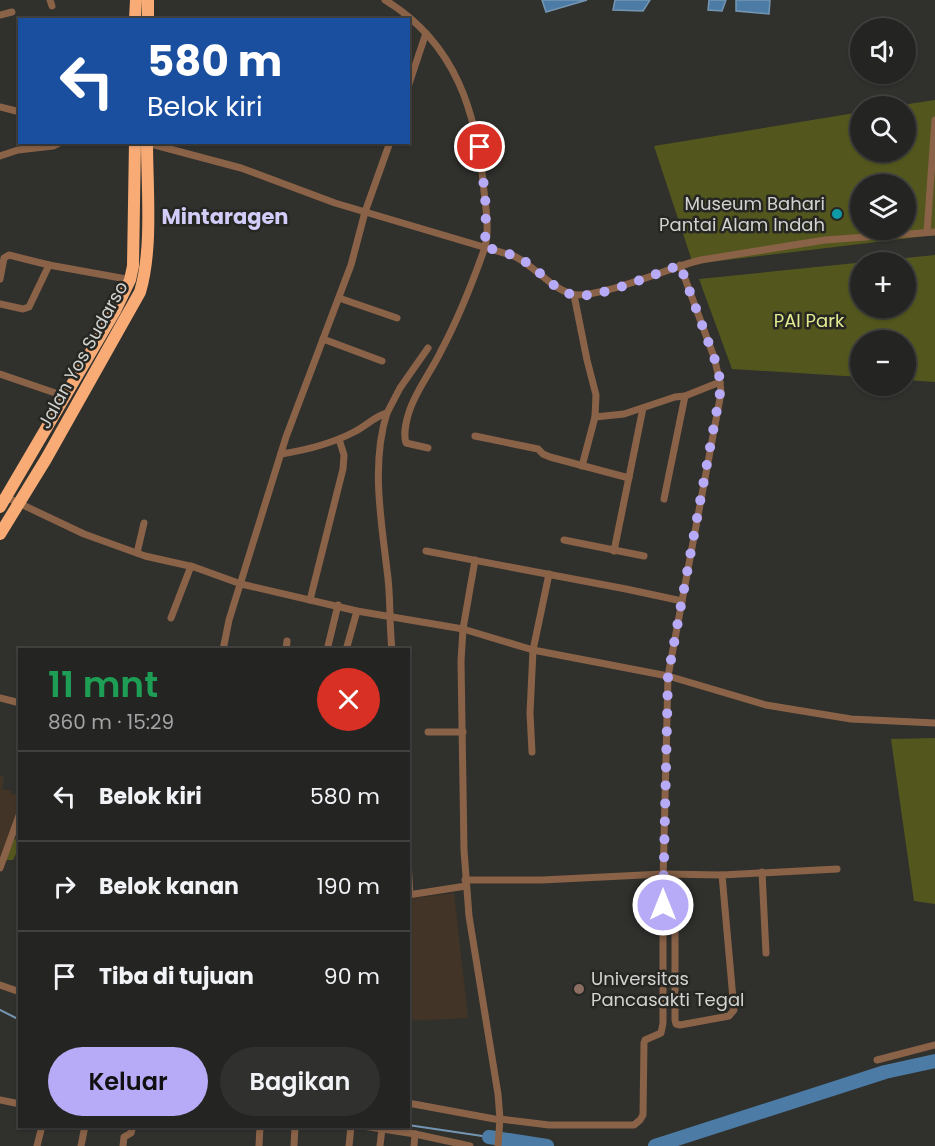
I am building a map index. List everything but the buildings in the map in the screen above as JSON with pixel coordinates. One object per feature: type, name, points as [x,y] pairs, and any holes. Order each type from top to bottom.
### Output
[{"type":"highway","points":[[135,18],[136,0]]},
{"type":"highway","points":[[148,0],[148,18]]},
{"type":"highway","name":"Jalan Yos Sudarso","points":[[3,502],[115,311],[130,280],[133,267],[141,144]]},
{"type":"highway","name":"Jalan Yos Sudarso","points":[[0,534],[46,459],[134,304],[143,281],[146,253],[141,144]]},
{"type":"street","points":[[385,0],[412,19],[426,33],[455,74],[475,124],[480,147],[486,208],[485,247],[461,309],[410,410],[405,427],[406,443],[428,448]]},
{"type":"street","points":[[0,15],[12,12]]},
{"type":"street","points":[[410,81],[426,33]]},
{"type":"street","points":[[0,107],[18,112]]},
{"type":"street","points":[[145,144],[259,173],[325,199],[521,259],[553,284],[574,295],[584,295],[680,265],[825,240],[931,232],[935,120]]},
{"type":"street","points":[[0,156],[18,150],[57,144]]},
{"type":"street","points":[[222,648],[229,620],[281,454],[351,265],[365,212],[389,144]]},
{"type":"street","points":[[0,279],[6,255],[49,265],[143,281]]},
{"type":"street","points":[[0,304],[23,309],[29,307],[49,265]]},
{"type":"street","points":[[410,1103],[549,1125],[634,1125],[643,1115],[644,1044],[645,1040],[661,1033],[663,1023],[663,874],[668,676],[720,393],[720,382],[704,326],[680,265]]},
{"type":"street","points":[[574,295],[587,360],[596,390],[595,417],[582,466]]},
{"type":"street","points":[[339,298],[397,318]]},
{"type":"street","points":[[323,339],[382,361]]},
{"type":"street","points":[[392,648],[388,573],[382,536],[378,474],[381,441],[387,413],[400,388],[428,348]]},
{"type":"street","points":[[0,374],[64,396]]},
{"type":"street","points":[[595,417],[624,414],[675,397],[685,396],[720,382]]},
{"type":"street","points":[[664,499],[685,396]]},
{"type":"street","points":[[614,551],[643,408]]},
{"type":"street","points":[[281,454],[309,450],[339,440],[387,413]]},
{"type":"street","points":[[475,436],[538,449],[544,455],[629,478]]},
{"type":"street","points":[[310,600],[343,469],[344,455],[339,440]]},
{"type":"street","points":[[3,502],[17,504],[84,534],[137,554],[191,566],[241,584],[357,611],[463,629],[533,650],[668,676],[766,705],[851,719],[935,723]]},
{"type":"street","points":[[137,554],[144,523]]},
{"type":"street","points":[[564,540],[644,556]]},
{"type":"street","points":[[426,551],[682,602]]},
{"type":"street","points":[[476,560],[463,629],[461,661],[465,883],[494,1063],[500,1119],[498,1145]]},
{"type":"street","points":[[171,618],[191,566]]},
{"type":"street","points":[[532,752],[530,713],[533,650],[549,574]]},
{"type":"street","points":[[327,648],[338,605]]},
{"type":"street","points":[[347,648],[357,611]]},
{"type":"street","points":[[0,698],[18,702]]},
{"type":"street","points":[[428,732],[463,732]]},
{"type":"street","points":[[0,868],[18,818]]},
{"type":"street","points":[[410,895],[465,883],[837,869]]},
{"type":"street","points":[[762,872],[766,953]]},
{"type":"street","points":[[675,875],[675,1020],[676,1024],[680,1025],[729,1016],[734,1010],[722,875]]},
{"type":"street","points":[[0,986],[18,991]]},
{"type":"street","points":[[877,1060],[935,1046]]},
{"type":"street","points":[[0,1100],[18,1104]]},
{"type":"street","points":[[37,1146],[42,1128]]},
{"type":"street","points":[[81,1146],[85,1128]]},
{"type":"street","points":[[123,1146],[124,1137],[131,1133],[132,1128]]},
{"type":"street","points":[[259,1146],[260,1128]]},
{"type":"street","points":[[294,1146],[295,1128]]},
{"type":"street","points":[[350,1146],[351,1128]]},
{"type":"street","points":[[380,1146],[381,1128],[415,1134],[450,1144],[470,1146]]},
{"type":"street","points":[[414,1146],[415,1134]]},
{"type":"shaded area","points":[[0,776],[4,776],[2,789],[11,791],[11,794],[15,795],[18,789],[18,816],[0,868]]},
{"type":"shaded area","points":[[454,893],[468,1018],[410,1021],[410,899]]},
{"type":"green space","points":[[935,100],[935,235],[916,237],[916,174],[850,174],[850,240],[893,240],[693,264],[654,146],[850,114],[850,162],[916,162],[916,103]]},
{"type":"green space","name":"PAI Park","points":[[935,255],[935,382],[916,381],[916,330],[850,330],[850,376],[732,369],[699,279],[850,264],[850,318],[916,318],[916,257]]},
{"type":"green space","points":[[935,738],[935,904],[914,901],[891,739]]},
{"type":"green space","points":[[18,838],[18,852],[13,860],[6,860],[14,840]]},
{"type":"water","points":[[542,0],[587,0],[546,12]]},
{"type":"water","points":[[615,0],[650,0],[643,11],[613,10]]},
{"type":"water","points":[[709,0],[726,0],[722,11],[708,10]]},
{"type":"water","points":[[736,0],[770,0],[769,14],[736,11]]},
{"type":"waterway","points":[[0,1010],[18,1019]]},
{"type":"waterway","points":[[655,1146],[885,1072],[935,1061]]},
{"type":"waterway","points":[[410,1125],[489,1137]]},
{"type":"waterway","points":[[489,1137],[547,1146]]},
{"type":"place","name":"Museum Bahari Pantai Alam Indah","points":[[837,214]]},
{"type":"place","name":"Universitas Pancasakti Tegal","points":[[579,989]]},
{"type":"district","name":"Mintaragen","points":[[225,217]]},
{"type":"route","points":[[480,147],[487,226],[485,247],[521,259],[563,291],[574,295],[606,290],[680,265],[719,371],[721,389],[668,676],[663,905]]}]
